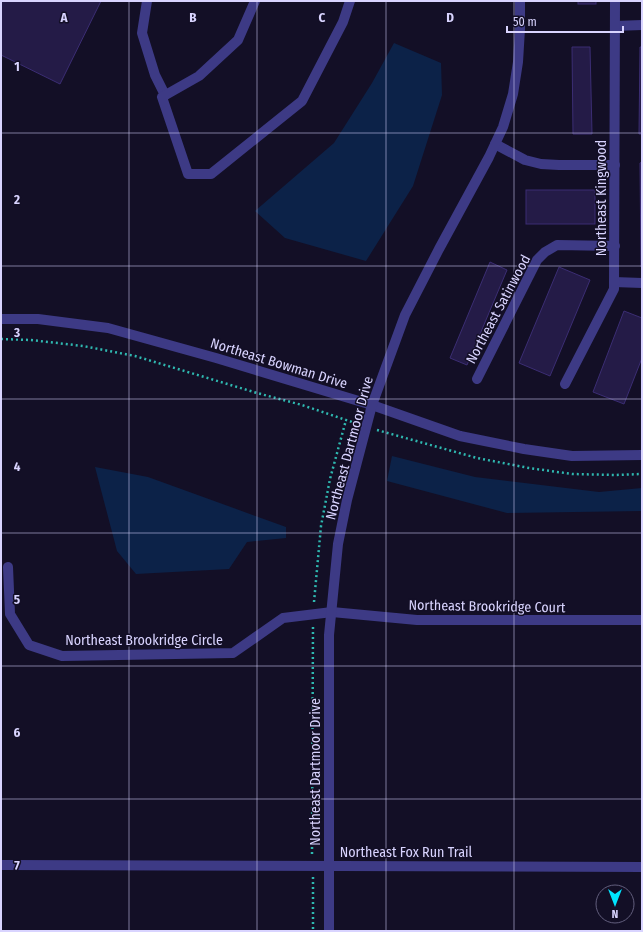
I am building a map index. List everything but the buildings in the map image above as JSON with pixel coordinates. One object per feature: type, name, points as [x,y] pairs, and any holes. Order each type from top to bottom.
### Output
[{"type":"street","points":[[147,1],[142,33],[155,75],[165,95]]},
{"type":"street","points":[[256,1],[238,40],[199,76],[162,97],[188,174],[211,174],[302,101],[343,22],[350,1]]},
{"type":"street","name":"Northeast Dartmoor Drive","points":[[329,931],[329,635],[338,544],[347,500],[372,405],[405,316],[439,249],[486,163],[503,127],[513,94],[518,62],[520,1]]},
{"type":"street","name":"Northeast Kingwood","points":[[565,384],[614,289],[615,1]]},
{"type":"street","points":[[614,26],[642,25]]},
{"type":"street","points":[[495,144],[525,160],[541,164],[614,165]]},
{"type":"street","name":"Northeast Satinwood","points":[[477,379],[537,260],[545,252],[556,245],[614,246]]},
{"type":"street","points":[[614,282],[642,283]]},
{"type":"street","name":"Northeast Bowman Drive","points":[[1,319],[38,319],[108,328],[216,358],[372,405],[460,436],[524,449],[572,456],[642,455]]},
{"type":"street","name":"Northeast Brookridge Circle","points":[[8,567],[10,614],[25,639],[29,645],[62,656],[233,654],[283,618],[332,612]]},
{"type":"street","name":"Northeast Brookridge Court","points":[[332,612],[417,620],[642,620]]},
{"type":"street","name":"Northeast Fox Run Trail","points":[[1,865],[642,867]]},
{"type":"path","points":[[1,339],[31,340],[83,346],[135,356],[302,405],[366,427],[477,458],[529,468],[572,474],[642,474]]},
{"type":"water","points":[[394,43],[441,63],[442,95],[413,186],[366,261],[285,238],[255,211],[334,143],[372,83]]},
{"type":"water","points":[[392,456],[475,477],[599,492],[642,488],[642,511],[507,513],[387,481]]},
{"type":"water","points":[[95,467],[148,477],[286,527],[286,538],[247,542],[229,569],[136,574],[117,551]]}]
